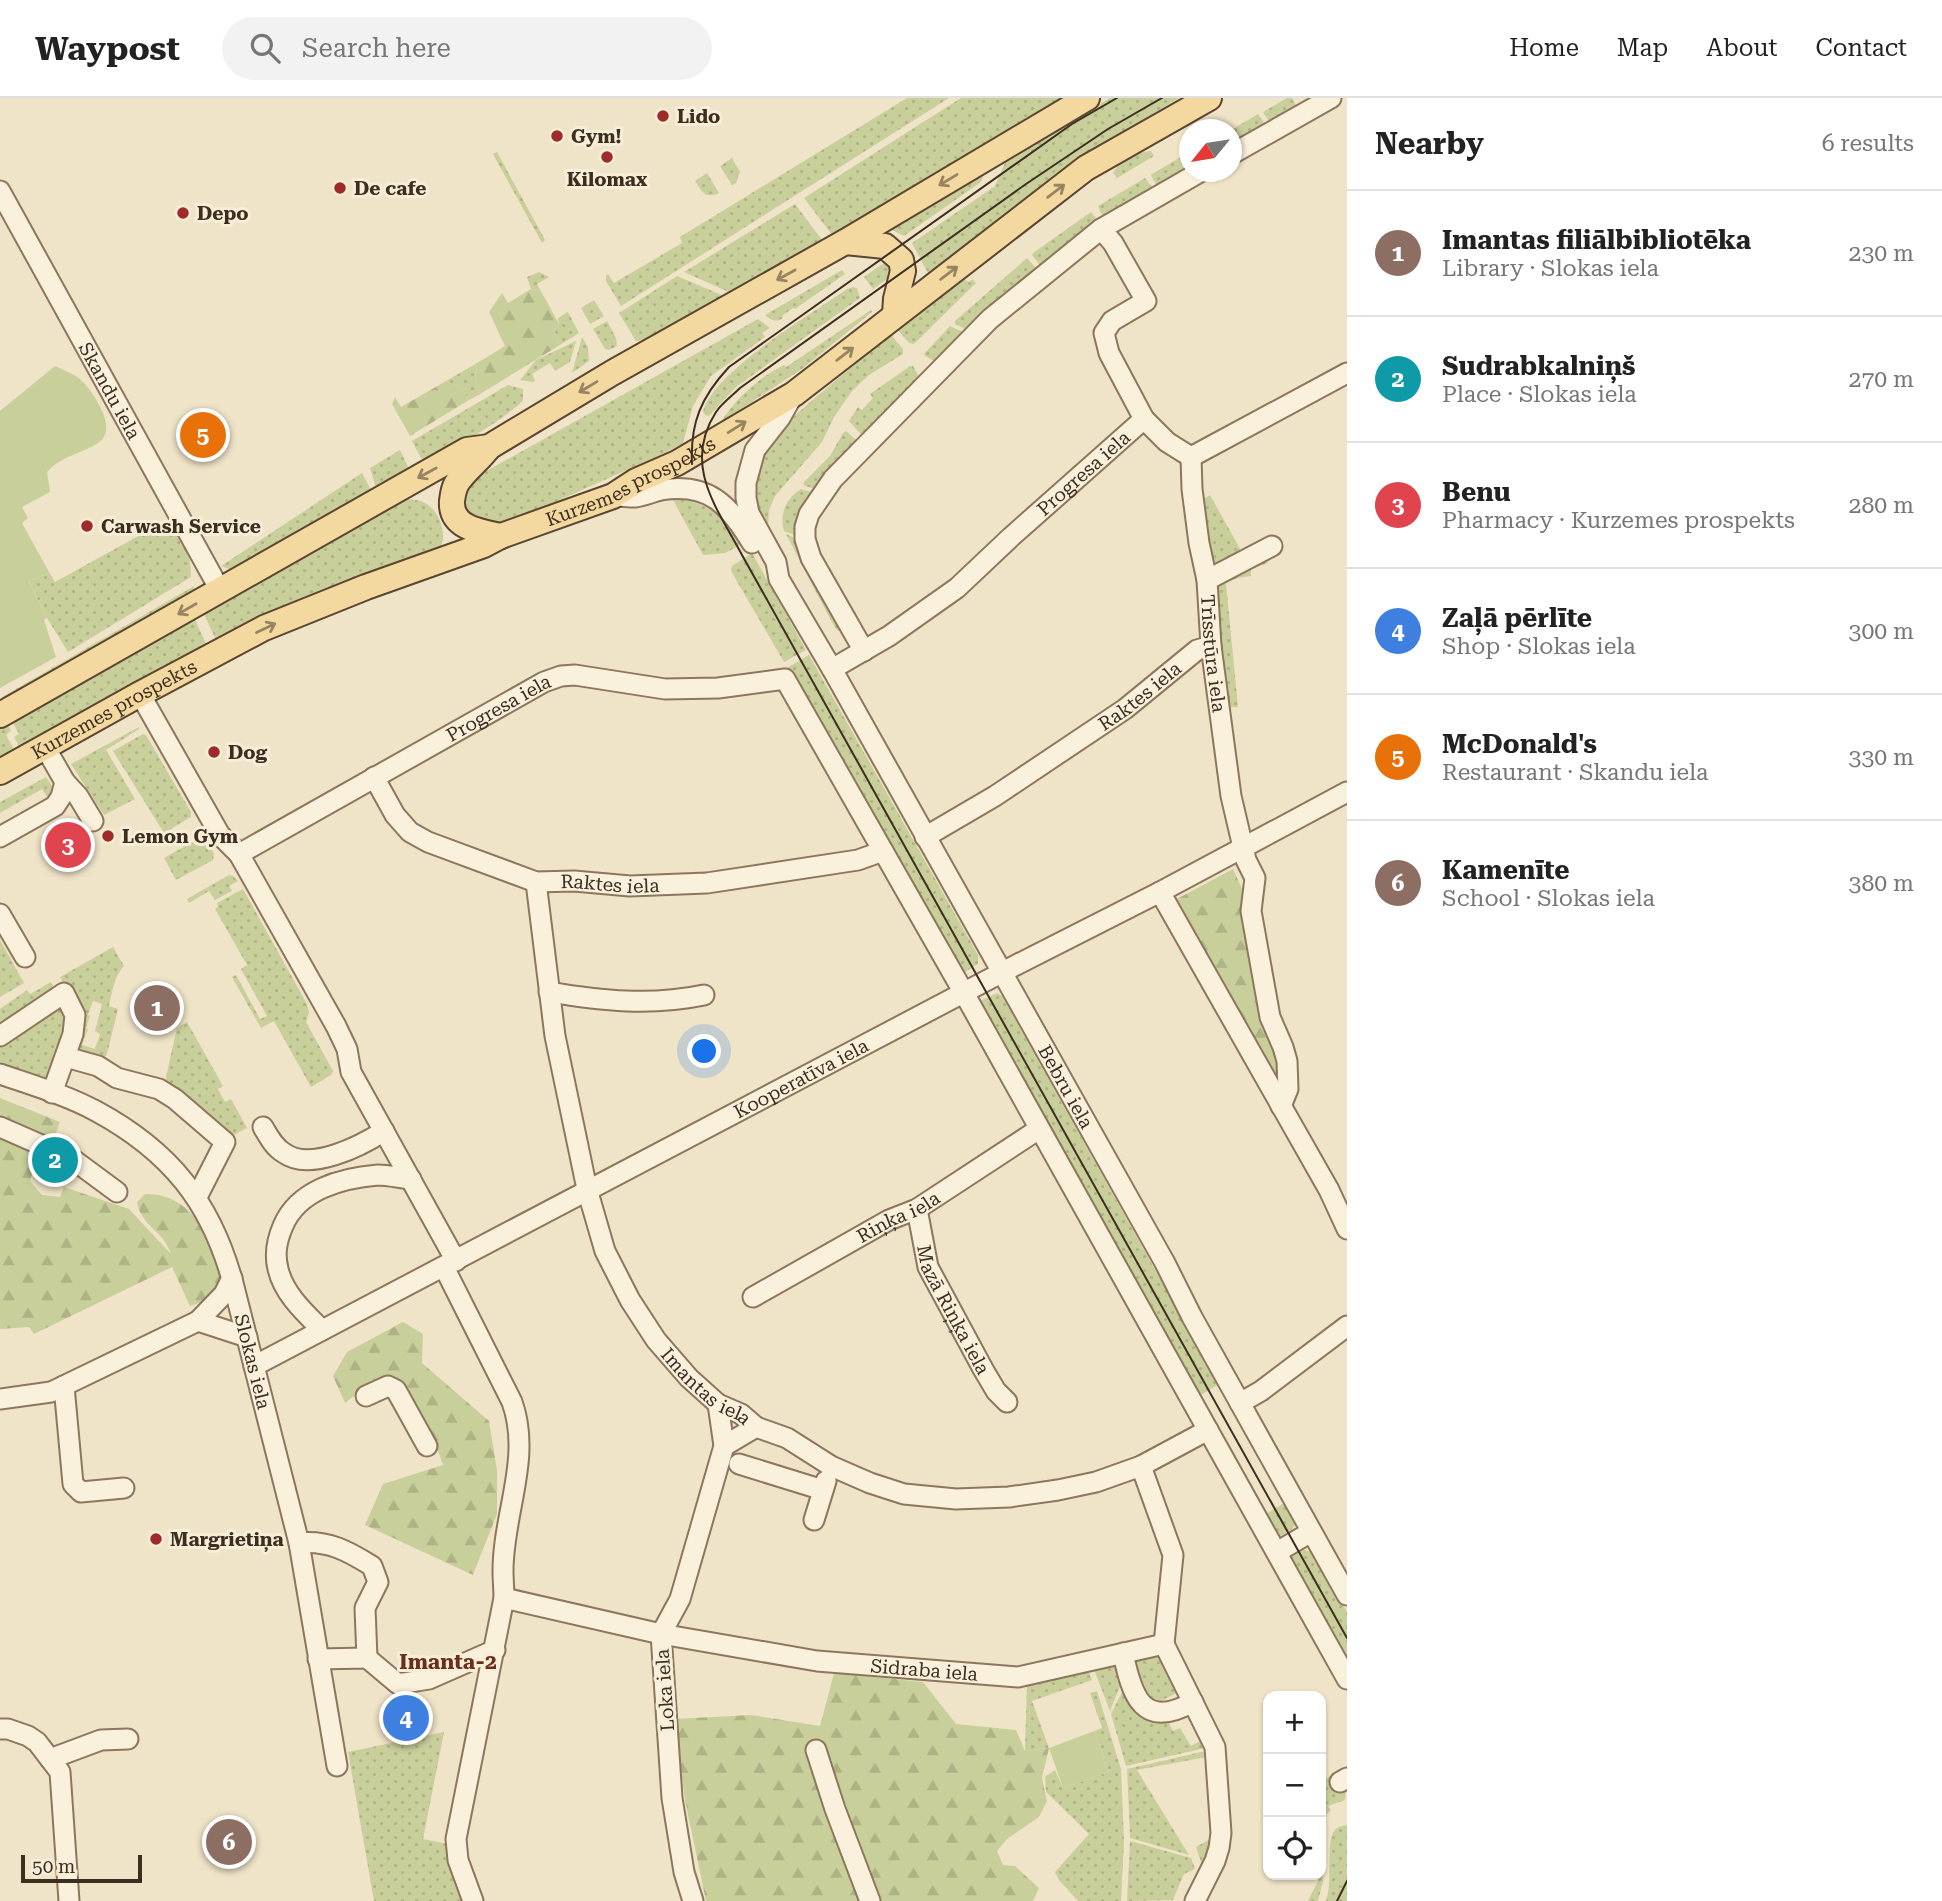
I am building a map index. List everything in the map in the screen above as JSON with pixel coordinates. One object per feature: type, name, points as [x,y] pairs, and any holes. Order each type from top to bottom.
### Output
[{"type":"main road","points":[[501,536],[464,526],[455,516],[451,505],[454,488],[459,480],[489,447],[612,373],[845,242],[1087,98]]},
{"type":"main road","name":"Kurzemes prospekts","points":[[0,772],[264,628],[366,587],[613,496],[636,481],[677,463],[794,394],[1086,168],[1209,98]]},
{"type":"main road","points":[[845,242],[885,246],[901,260],[903,271],[895,314]]},
{"type":"main road","points":[[0,715],[467,450],[489,447]]},
{"type":"street","points":[[1242,148],[1331,98]]},
{"type":"street","points":[[864,651],[811,558],[804,539],[809,514],[833,479],[990,319],[1101,229],[1183,182]]},
{"type":"street","name":"Skandu iela","points":[[0,191],[220,590]]},
{"type":"street","points":[[1101,229],[1114,243],[1146,301],[1112,321],[1104,333],[1109,354],[1144,419]]},
{"type":"street","points":[[1191,457],[1347,373]]},
{"type":"street","name":"Bebru iela","points":[[779,579],[776,562],[749,513],[746,483],[755,450],[780,418],[794,394]]},
{"type":"street","name":"Progresa iela","points":[[832,669],[864,651],[957,588],[1144,419],[1167,442],[1191,457]]},
{"type":"street","name":"Trīsstūra iela","points":[[1191,457],[1192,489],[1207,580],[1211,646],[1231,796],[1246,860],[1255,878],[1251,911],[1270,1017],[1287,1060],[1288,1089],[1281,1106]]},
{"type":"street","name":"Bebru iela","points":[[613,496],[637,497],[659,490],[677,489],[710,495],[736,516],[766,568],[779,579],[1165,1263],[1347,1595]]},
{"type":"street","points":[[1207,580],[1272,546]]},
{"type":"street","name":"Raktes iela","points":[[925,837],[1006,789],[1125,709],[1197,650],[1211,646]]},
{"type":"street","name":"Progresa iela","points":[[239,854],[544,682],[561,676],[575,675],[665,689],[719,688],[785,679],[883,851]]},
{"type":"street","points":[[140,694],[220,835],[239,854],[336,1026],[347,1049],[351,1072],[411,1179],[519,1421],[520,1454],[503,1569],[505,1598],[456,1839],[458,1860],[472,1901]]},
{"type":"street","points":[[45,747],[65,782],[78,796],[93,821]]},
{"type":"street","name":"Raktes iela","points":[[374,777],[395,815],[411,832],[428,842],[536,882],[574,881],[630,886],[707,883],[858,860],[883,851]]},
{"type":"street","points":[[0,837],[55,806],[65,782]]},
{"type":"street","name":"Kooperatīva iela","points":[[254,1366],[1347,792]]},
{"type":"street","points":[[883,851],[1347,1679]]},
{"type":"street","name":"Imantas iela","points":[[536,882],[555,1036],[587,1189],[605,1251],[630,1300],[656,1340],[689,1378],[718,1404],[741,1414],[757,1427],[787,1438],[831,1466],[870,1483],[904,1494],[956,1499],[1009,1497],[1096,1482],[1141,1466],[1208,1430]]},
{"type":"street","points":[[1160,892],[1329,1190],[1347,1228]]},
{"type":"street","points":[[0,914],[25,957]]},
{"type":"street","points":[[549,992],[609,1002],[687,999],[704,995]]},
{"type":"street","points":[[0,1036],[64,993],[75,1015],[73,1034],[52,1093]]},
{"type":"street","points":[[66,1056],[98,1066],[117,1078],[159,1089],[225,1142],[197,1197]]},
{"type":"street","name":"Slokas iela","points":[[0,1074],[95,1111],[137,1136],[168,1163],[197,1197],[224,1251],[299,1543],[337,1766]]},
{"type":"street","points":[[263,1127],[272,1143],[286,1155],[301,1159],[321,1159],[366,1143],[384,1131]]},
{"type":"street","points":[[0,1128],[71,1158],[117,1192]]},
{"type":"street","name":"Riņķa iela","points":[[753,1297],[889,1220],[917,1209],[1039,1129]]},
{"type":"street","points":[[322,1330],[295,1303],[278,1269],[276,1243],[285,1221],[302,1198],[340,1182],[379,1175],[411,1179]]},
{"type":"street","name":"Mazā Riņķa iela","points":[[917,1209],[928,1267],[983,1369],[996,1391],[1007,1402]]},
{"type":"street","points":[[0,1399],[38,1396],[64,1386],[198,1321],[223,1294],[232,1279]]},
{"type":"street","points":[[198,1321],[247,1337]]},
{"type":"street","points":[[1240,1403],[1261,1391],[1347,1326]]},
{"type":"street","points":[[64,1386],[73,1484],[81,1492],[124,1488]]},
{"type":"street","points":[[366,1396],[387,1386],[396,1390],[427,1446]]},
{"type":"street","name":"Loka iela","points":[[693,1901],[684,1871],[672,1798],[661,1633],[680,1599],[724,1446],[718,1404]]},
{"type":"street","points":[[724,1446],[757,1427]]},
{"type":"street","points":[[739,1464],[824,1490]]},
{"type":"street","points":[[814,1520],[831,1466]]},
{"type":"street","points":[[1141,1466],[1173,1555],[1164,1644],[1215,1747],[1221,1833],[1215,1861],[1195,1901]]},
{"type":"street","points":[[1277,1552],[1311,1532]]},
{"type":"street","points":[[299,1543],[314,1542],[341,1547],[372,1566],[378,1582],[365,1608],[367,1658]]},
{"type":"street","name":"Sidraba iela","points":[[505,1598],[661,1633],[817,1661],[1018,1677],[1164,1644]]},
{"type":"street","points":[[318,1659],[367,1658],[398,1684],[429,1679],[495,1650]]},
{"type":"street","points":[[1123,1653],[1136,1700],[1147,1709],[1157,1714],[1176,1712],[1193,1702]]},
{"type":"street","points":[[0,1729],[28,1736],[37,1742],[61,1772],[69,1901]]},
{"type":"street","points":[[50,1759],[101,1740],[128,1739]]},
{"type":"street","points":[[817,1750],[835,1809],[870,1901]]},
{"type":"green space","points":[[907,98],[949,98],[621,306],[606,281],[608,274],[614,283],[682,243],[680,237]]},
{"type":"green space","points":[[961,98],[1069,98],[832,235],[804,198]]},
{"type":"green space","points":[[1110,98],[1179,98],[1087,153],[930,277],[912,243],[995,186],[1007,158]]},
{"type":"green space","points":[[1287,98],[1292,98],[1299,111],[1272,126],[1263,112]]},
{"type":"green space","points":[[1258,114],[1268,128],[1242,142],[1242,123]]},
{"type":"green space","points":[[1151,151],[1154,156],[1117,178],[1113,173],[1129,157]]},
{"type":"green space","points":[[497,152],[545,240],[542,243],[493,154]]},
{"type":"green space","points":[[732,158],[740,172],[736,183],[732,185],[720,166]]},
{"type":"green space","points":[[1179,158],[1179,178],[1159,189],[1152,174]]},
{"type":"green space","points":[[986,169],[981,182],[904,236],[892,230],[891,224]]},
{"type":"green space","points":[[707,173],[719,193],[707,195],[695,181]]},
{"type":"green space","points":[[1145,178],[1155,191],[1104,220],[1098,206]]},
{"type":"green space","points":[[795,204],[822,240],[731,293],[684,272]]},
{"type":"green space","points":[[1091,212],[1100,223],[1043,269],[1033,253]]},
{"type":"green space","points":[[1027,258],[1039,272],[970,331],[955,324],[955,321]]},
{"type":"green space","points":[[884,263],[893,275],[873,289],[864,277]]},
{"type":"green space","points":[[842,270],[845,274],[793,308],[782,316],[783,318],[773,320],[765,315]]},
{"type":"green space","points":[[539,272],[549,277],[537,284],[542,293],[531,289],[527,277]]},
{"type":"green space","points":[[677,276],[724,296],[645,340],[636,341],[619,313]]},
{"type":"green space","points":[[972,279],[976,283],[914,344],[909,343],[896,328],[952,281],[969,282]]},
{"type":"green space","points":[[853,287],[857,288],[860,298],[736,387],[709,416],[705,415],[703,412],[711,396],[744,362],[789,328]]},
{"type":"green space","points":[[531,289],[542,293],[559,324],[554,330],[560,345],[480,394],[475,379],[477,363],[505,346],[489,312],[502,293],[508,303]]},
{"type":"green space","points":[[594,300],[604,316],[590,324],[581,308]]},
{"type":"green space","points":[[871,310],[872,312],[802,369],[721,422],[757,382],[774,370],[784,365],[786,367]]},
{"type":"green space","points":[[568,312],[579,333],[560,345],[554,330],[559,324],[558,318]]},
{"type":"green space","points":[[758,319],[770,328],[762,333],[765,337],[711,376],[693,406],[683,443],[558,501],[514,517],[484,524],[463,511],[464,486],[481,474]]},
{"type":"green space","points":[[607,321],[617,346],[609,350],[605,349],[593,329]]},
{"type":"green space","points":[[950,326],[967,334],[940,364],[924,354]]},
{"type":"green space","points":[[890,334],[903,349],[903,354],[869,375],[852,391],[834,417],[822,442],[775,496],[769,510],[766,530],[756,507],[754,486],[758,467],[767,448],[795,416]]},
{"type":"green space","points":[[582,337],[588,347],[589,361],[572,373]]},
{"type":"green space","points":[[576,341],[570,362],[555,371],[550,363],[532,374],[535,381],[520,380],[536,360]]},
{"type":"green space","points":[[477,363],[475,379],[480,394],[469,400],[461,388],[446,381]]},
{"type":"green space","points":[[55,366],[77,377],[88,388],[103,412],[106,430],[98,443],[53,466],[47,472],[50,492],[22,507],[28,518],[22,523],[49,572],[29,582],[47,618],[44,620],[56,657],[0,688],[0,411]]},
{"type":"green space","points":[[913,366],[922,382],[866,440],[849,421],[858,407],[862,410],[873,398],[870,394]]},
{"type":"green space","points":[[446,381],[461,388],[469,400],[410,436],[392,404],[395,397],[401,407]]},
{"type":"green space","points":[[508,385],[523,389],[523,401],[490,426],[430,461],[421,458],[412,441]]},
{"type":"green space","points":[[846,431],[861,444],[819,490],[805,486],[803,483],[830,456]]},
{"type":"green space","points":[[400,450],[409,469],[377,491],[370,468]]},
{"type":"green space","points":[[362,473],[373,494],[234,571],[221,566]]},
{"type":"green space","points":[[801,489],[815,493],[795,526],[794,535],[784,531],[783,513],[791,497]]},
{"type":"green space","points":[[1210,495],[1243,554],[1221,565],[1208,558],[1203,499]]},
{"type":"green space","points":[[672,498],[696,503],[714,511],[746,542],[725,553],[703,555]]},
{"type":"green space","points":[[409,499],[431,507],[439,519],[443,540],[438,552],[217,642],[202,610],[400,500]]},
{"type":"green space","points":[[166,523],[173,526],[183,538],[190,561],[191,577],[68,652],[29,582],[49,572],[55,582]]},
{"type":"green space","points":[[786,534],[795,538],[802,559],[842,629],[839,631],[828,615]]},
{"type":"green space","points":[[752,553],[806,650],[784,662],[731,571],[732,566]]},
{"type":"green space","points":[[1266,558],[1268,563],[1251,569],[1251,576],[1226,583],[1238,707],[1224,708],[1215,587],[1222,580]]},
{"type":"green space","points":[[194,586],[192,594],[3,703],[2,697]]},
{"type":"green space","points":[[193,615],[207,646],[21,750],[14,737],[19,734],[10,718]]},
{"type":"green space","points":[[809,655],[978,955],[978,964],[960,975],[787,668]]},
{"type":"green space","points":[[5,720],[11,731],[6,735],[16,753],[0,762],[0,723]]},
{"type":"green space","points":[[139,727],[106,750],[135,799],[104,815],[71,764]]},
{"type":"green space","points":[[143,734],[191,812],[191,817],[164,833],[113,751]]},
{"type":"green space","points":[[46,777],[52,786],[51,796],[48,798],[42,789],[0,813],[0,802]]},
{"type":"green space","points":[[203,836],[214,853],[213,860],[176,880],[164,858]]},
{"type":"green space","points":[[1233,869],[1244,893],[1284,1081],[1275,1083],[1175,900]]},
{"type":"green space","points":[[229,875],[238,881],[229,886],[232,891],[215,900],[209,891],[189,903],[187,899]]},
{"type":"green space","points":[[243,889],[307,1004],[309,1013],[306,1022],[333,1071],[311,1087],[274,1021],[261,1028],[232,977],[236,975],[260,1019],[267,1016],[241,969],[247,965],[215,909],[218,907],[217,903]]},
{"type":"green space","points":[[0,940],[24,983],[0,997]]},
{"type":"green space","points":[[113,947],[124,966],[112,990],[109,1006],[118,1009],[107,1054],[102,1060],[74,1053],[70,995],[60,977]],"holes":[[[93,1001],[102,1004],[95,1031],[100,1034],[95,1049],[82,1045]]]},
{"type":"green space","points":[[51,982],[57,993],[0,1030],[0,1009],[27,990],[30,994]]},
{"type":"green space","points":[[997,993],[1002,996],[1219,1384],[1196,1398],[976,1003]]},
{"type":"green space","points":[[60,1005],[69,1014],[48,1084],[0,1066],[0,1041]]},
{"type":"green space","points":[[187,1022],[223,1086],[218,1089],[225,1102],[231,1099],[247,1128],[234,1135],[225,1132],[164,1086],[177,1028]]},
{"type":"green space","points":[[0,1098],[60,1122],[46,1159],[37,1157],[30,1181],[42,1195],[60,1197],[64,1187],[129,1209],[171,1254],[168,1246],[143,1217],[137,1202],[145,1194],[161,1196],[176,1201],[188,1210],[206,1234],[222,1277],[211,1299],[190,1306],[172,1267],[34,1334],[29,1327],[0,1329]]},
{"type":"green space","points":[[403,1322],[423,1334],[422,1363],[489,1421],[497,1470],[497,1514],[473,1575],[365,1525],[383,1484],[443,1465],[431,1431],[397,1383],[375,1379],[345,1403],[333,1376],[347,1352]]},
{"type":"green space","points":[[1286,1502],[1296,1523],[1292,1529],[1277,1538],[1262,1516]]},
{"type":"green space","points":[[1304,1550],[1313,1552],[1347,1612],[1347,1659],[1290,1558]]},
{"type":"green space","points":[[1153,1654],[1164,1659],[1182,1690],[1150,1707],[1131,1663]]},
{"type":"green space","points":[[1116,1662],[1121,1684],[1110,1711],[1093,1667]]},
{"type":"green space","points":[[1087,1667],[1092,1680],[1032,1701],[1049,1748],[1025,1751],[1027,1680]]},
{"type":"green space","points":[[834,1673],[923,1682],[956,1724],[1016,1730],[1025,1751],[1049,1748],[1042,1778],[1047,1801],[1039,1817],[1007,1839],[997,1851],[1003,1865],[1015,1866],[1039,1888],[1033,1901],[706,1901],[685,1800],[674,1719],[751,1715],[820,1726]]},
{"type":"green space","points":[[1123,1690],[1146,1716],[1166,1718],[1173,1731],[1180,1728],[1191,1746],[1204,1739],[1210,1747],[1126,1766],[1111,1714]]},
{"type":"green space","points":[[1097,1691],[1121,1769],[1124,1841],[1121,1901],[1078,1901],[1055,1872],[1089,1834],[1046,1792],[1045,1777],[1055,1770],[1063,1788],[1108,1772],[1094,1731],[1102,1728],[1090,1693]]},
{"type":"green space","points":[[1094,1731],[1108,1772],[1063,1788],[1049,1748]]},
{"type":"green space","points":[[444,1732],[423,1839],[448,1844],[463,1901],[374,1901],[348,1752]]},
{"type":"green space","points":[[1210,1750],[1212,1756],[1137,1770],[1189,1855],[1130,1838],[1127,1769]]},
{"type":"green space","points":[[1332,1775],[1338,1786],[1347,1786],[1345,1800],[1328,1806],[1331,1810],[1326,1815],[1326,1779]]},
{"type":"green space","points":[[1347,1825],[1347,1901],[1326,1901],[1331,1839],[1336,1829]]},
{"type":"green space","points":[[1214,1837],[1202,1865],[1196,1847]]},
{"type":"green space","points":[[1130,1841],[1191,1858],[1195,1869],[1184,1874],[1173,1900],[1127,1901]]},
{"type":"green space","points":[[1318,1880],[1323,1880],[1318,1901],[1308,1901]]},
{"type":"tram line","points":[[692,464],[693,436],[699,411],[711,389],[729,367],[1072,124],[1117,98]]},
{"type":"tram line","points":[[1162,98],[1108,129],[1026,184],[740,388],[718,409],[706,431],[702,450],[703,468],[707,486],[723,520],[1347,1638]]},
{"type":"tram line","points":[[1337,1901],[1347,1881]]},
{"type":"place","name":"Lido","points":[[663,116]]},
{"type":"place","name":"Gym!","points":[[557,136]]},
{"type":"place","name":"Kilomax","points":[[607,157]]},
{"type":"place","name":"De cafe","points":[[340,188]]},
{"type":"place","name":"Depo","points":[[183,213]]},
{"type":"place","name":"McDonald's","points":[[203,435]]},
{"type":"place","name":"Carwash Service","points":[[87,526]]},
{"type":"place","name":"Dog","points":[[214,752]]},
{"type":"place","name":"Lemon Gym","points":[[108,836]]},
{"type":"place","name":"Benu","points":[[68,845]]},
{"type":"place","name":"Imantas filiālbibliotēka","points":[[157,1008]]},
{"type":"place","name":"Sudrabkalniņš","points":[[55,1160]]},
{"type":"place","name":"Margrietiņa","points":[[156,1539]]},
{"type":"place","name":"Zaļā pērlīte","points":[[406,1718]]},
{"type":"place","name":"Kamenīte","points":[[229,1842]]},
{"type":"district","name":"Imanta-2","points":[[448,1662]]}]
